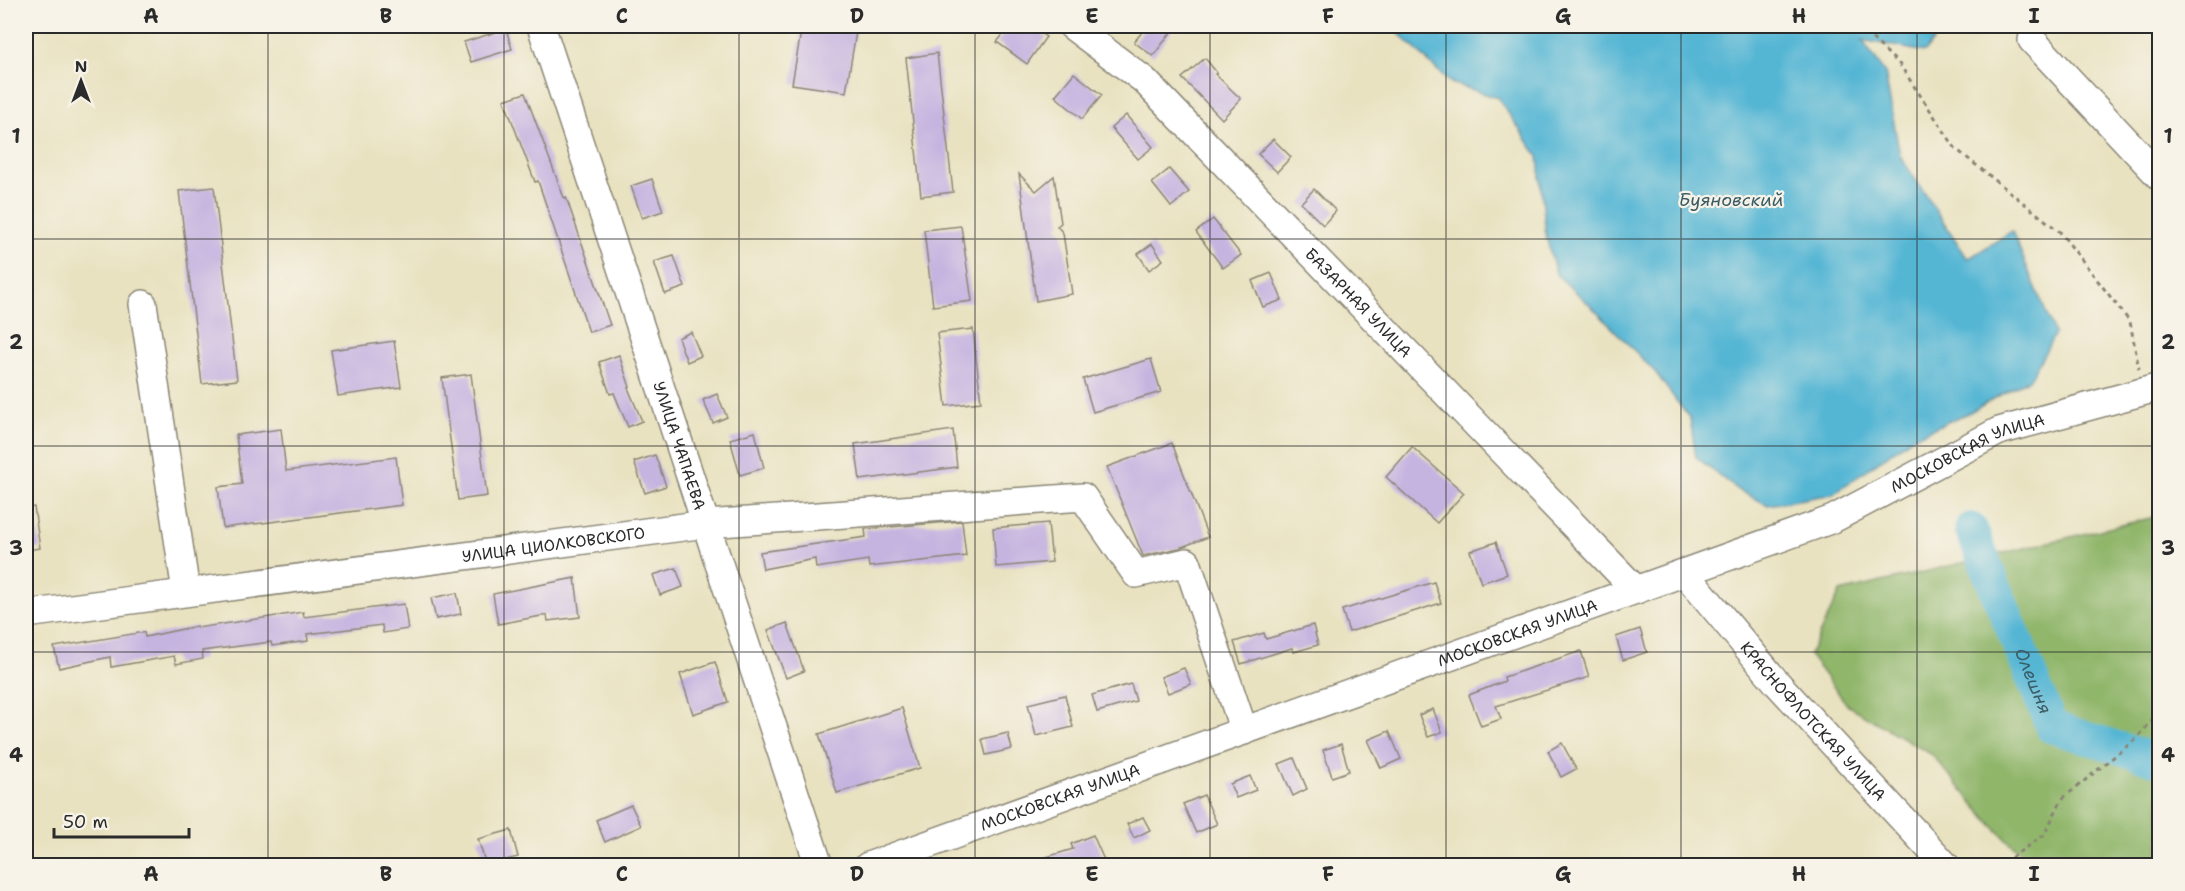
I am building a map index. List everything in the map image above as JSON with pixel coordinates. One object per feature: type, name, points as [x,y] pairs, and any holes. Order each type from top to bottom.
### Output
[{"type":"street","name":"УЛИЦА ЧАПАЕВА","points":[[541,26],[819,866]]},
{"type":"street","name":"БАЗАРНАЯ УЛИЦА","points":[[1072,26],[1144,80],[1636,590]]},
{"type":"street","points":[[2032,40],[2160,177]]},
{"type":"street","points":[[143,304],[186,592]]},
{"type":"street","name":"МОСКОВСКАЯ УЛИЦА","points":[[867,866],[1833,519],[1999,431],[2151,390]]},
{"type":"street","name":"УЛИЦА ЦИОЛКОВСКОГО","points":[[26,614],[706,524],[1083,497],[1136,574],[1187,562],[1244,731]]},
{"type":"street","name":"КРАСНОФЛОТСКАЯ УЛИЦА","points":[[1685,573],[1777,683],[1944,864]]},
{"type":"path","points":[[1858,26],[1900,65],[1956,150],[2060,232],[2130,322],[2151,390]]},
{"type":"path","points":[[2007,866],[2012,857],[2044,835],[2062,799],[2137,738],[2160,711]]},
{"type":"green space","points":[[2159,516],[2159,865],[2033,865],[1992,825],[1931,754],[1848,706],[1809,655],[1840,592]]},
{"type":"water","name":"Буяновский","points":[[1391,26],[1830,26],[1843,30],[1849,26],[1945,26],[1925,52],[1862,40],[1885,73],[1900,156],[1968,259],[2012,231],[2055,334],[2030,379],[1970,412],[1913,437],[1833,494],[1768,505],[1738,490],[1696,457],[1690,419],[1655,372],[1591,306],[1556,274],[1546,236],[1538,156],[1498,98],[1451,83]]},
{"type":"building","points":[[802,26],[857,26],[846,92],[792,84]]},
{"type":"building","points":[[1010,26],[1031,26],[1046,37],[1027,64],[997,42]]},
{"type":"building","points":[[1147,26],[1176,26],[1153,56],[1134,42]]},
{"type":"building","points":[[506,29],[512,49],[471,62],[464,42]]},
{"type":"building","points":[[937,53],[953,192],[921,196],[906,58]]},
{"type":"building","points":[[1205,58],[1217,73],[1215,74],[1241,99],[1222,119],[1182,78]]},
{"type":"building","points":[[1074,73],[1102,95],[1082,119],[1055,96]]},
{"type":"building","points":[[525,93],[564,198],[566,197],[610,325],[589,332],[538,181],[535,182],[504,100]]},
{"type":"building","points":[[1126,115],[1153,147],[1138,159],[1111,128]]},
{"type":"building","points":[[1273,139],[1291,157],[1277,172],[1258,154]]},
{"type":"building","points":[[1169,169],[1189,192],[1171,207],[1152,183]]},
{"type":"building","points":[[1019,174],[1036,191],[1054,176],[1061,223],[1057,226],[1063,233],[1072,294],[1036,301]]},
{"type":"building","points":[[652,179],[663,211],[642,218],[631,186]]},
{"type":"building","points":[[214,187],[237,380],[202,384],[179,191]]},
{"type":"building","points":[[1314,189],[1336,211],[1323,225],[1301,203]]},
{"type":"building","points":[[1213,219],[1241,255],[1223,268],[1196,232]]},
{"type":"building","points":[[961,226],[972,301],[933,306],[924,230]]},
{"type":"building","points":[[1152,244],[1163,260],[1149,270],[1138,254]]},
{"type":"building","points":[[674,256],[685,287],[665,294],[654,262]]},
{"type":"building","points":[[1271,273],[1282,300],[1263,307],[1252,281]]},
{"type":"building","points":[[973,329],[981,402],[946,406],[937,333]]},
{"type":"building","points":[[691,332],[701,356],[687,362],[678,338]]},
{"type":"building","points":[[394,341],[401,387],[338,396],[331,350]]},
{"type":"building","points":[[619,355],[630,387],[628,388],[642,421],[628,427],[614,393],[610,394],[599,362]]},
{"type":"building","points":[[1151,359],[1161,392],[1093,412],[1083,379]]},
{"type":"building","points":[[471,374],[487,496],[458,500],[442,378]]},
{"type":"building","points":[[717,394],[727,417],[713,423],[703,400]]},
{"type":"building","points":[[281,429],[286,471],[396,457],[402,505],[223,528],[218,487],[242,484],[236,435]]},
{"type":"building","points":[[953,430],[957,467],[860,480],[855,444]]},
{"type":"building","points":[[755,432],[764,468],[740,475],[730,439]]},
{"type":"building","points":[[1172,443],[1208,537],[1179,548],[1143,556],[1107,467]]},
{"type":"building","points":[[1412,447],[1464,493],[1437,523],[1386,477]]},
{"type":"building","points":[[655,455],[666,486],[645,493],[634,462]]},
{"type":"building","points":[[34,507],[40,548],[26,550],[26,508]]},
{"type":"building","points":[[962,521],[966,556],[869,567],[868,560],[816,568],[815,559],[763,569],[760,552],[866,537],[865,529]]},
{"type":"building","points":[[1048,523],[1052,562],[996,567],[993,528]]},
{"type":"building","points":[[1496,542],[1507,574],[1481,583],[1470,551]]},
{"type":"building","points":[[676,568],[683,587],[660,595],[653,575]]},
{"type":"building","points":[[575,578],[580,617],[548,621],[547,615],[498,624],[493,594]]},
{"type":"building","points":[[1434,582],[1441,603],[1349,632],[1342,610]]},
{"type":"building","points":[[457,593],[461,614],[436,619],[431,598]]},
{"type":"building","points":[[404,604],[408,629],[383,633],[382,625],[307,634],[308,641],[272,646],[271,642],[202,651],[203,659],[176,664],[174,656],[111,667],[110,657],[59,668],[54,647],[144,632],[145,637],[197,626],[197,628],[303,612],[304,617]]},
{"type":"building","points":[[787,623],[804,671],[786,678],[768,630]]},
{"type":"building","points":[[1313,625],[1318,645],[1294,652],[1292,648],[1241,664],[1234,642],[1264,633],[1266,639]]},
{"type":"building","points":[[1640,629],[1647,652],[1623,660],[1616,637]]},
{"type":"building","points":[[1581,651],[1589,677],[1496,706],[1501,719],[1481,726],[1469,695],[1505,681],[1504,677]]},
{"type":"building","points":[[715,662],[728,702],[693,714],[680,674]]},
{"type":"building","points":[[1184,668],[1191,684],[1168,693],[1161,677]]},
{"type":"building","points":[[1131,684],[1136,701],[1097,712],[1092,695]]},
{"type":"building","points":[[1065,695],[1073,727],[1036,736],[1028,704]]},
{"type":"building","points":[[902,708],[920,768],[837,793],[819,734]]},
{"type":"building","points":[[1433,709],[1442,732],[1428,737],[1419,715]]},
{"type":"building","points":[[1389,731],[1401,759],[1381,768],[1368,740]]},
{"type":"building","points":[[1008,733],[1012,749],[986,755],[982,739]]},
{"type":"building","points":[[1562,743],[1576,769],[1561,777],[1548,751]]},
{"type":"building","points":[[1341,744],[1349,771],[1332,777],[1323,750]]},
{"type":"building","points":[[1294,758],[1307,789],[1293,796],[1279,764]]},
{"type":"building","points":[[1250,776],[1256,790],[1236,798],[1230,784]]},
{"type":"building","points":[[1204,795],[1217,824],[1196,833],[1183,804]]},
{"type":"building","points":[[631,805],[641,826],[605,842],[596,820]]},
{"type":"building","points":[[1143,817],[1150,830],[1134,838],[1127,824]]},
{"type":"building","points":[[511,830],[518,857],[486,865],[478,839]]},
{"type":"building","points":[[1093,835],[1104,860],[1090,866],[1030,866],[1030,862],[1073,849],[1071,844]]},
{"type":"waterway","name":"Олешня","points":[[1971,529],[2052,727],[2160,761]]}]
